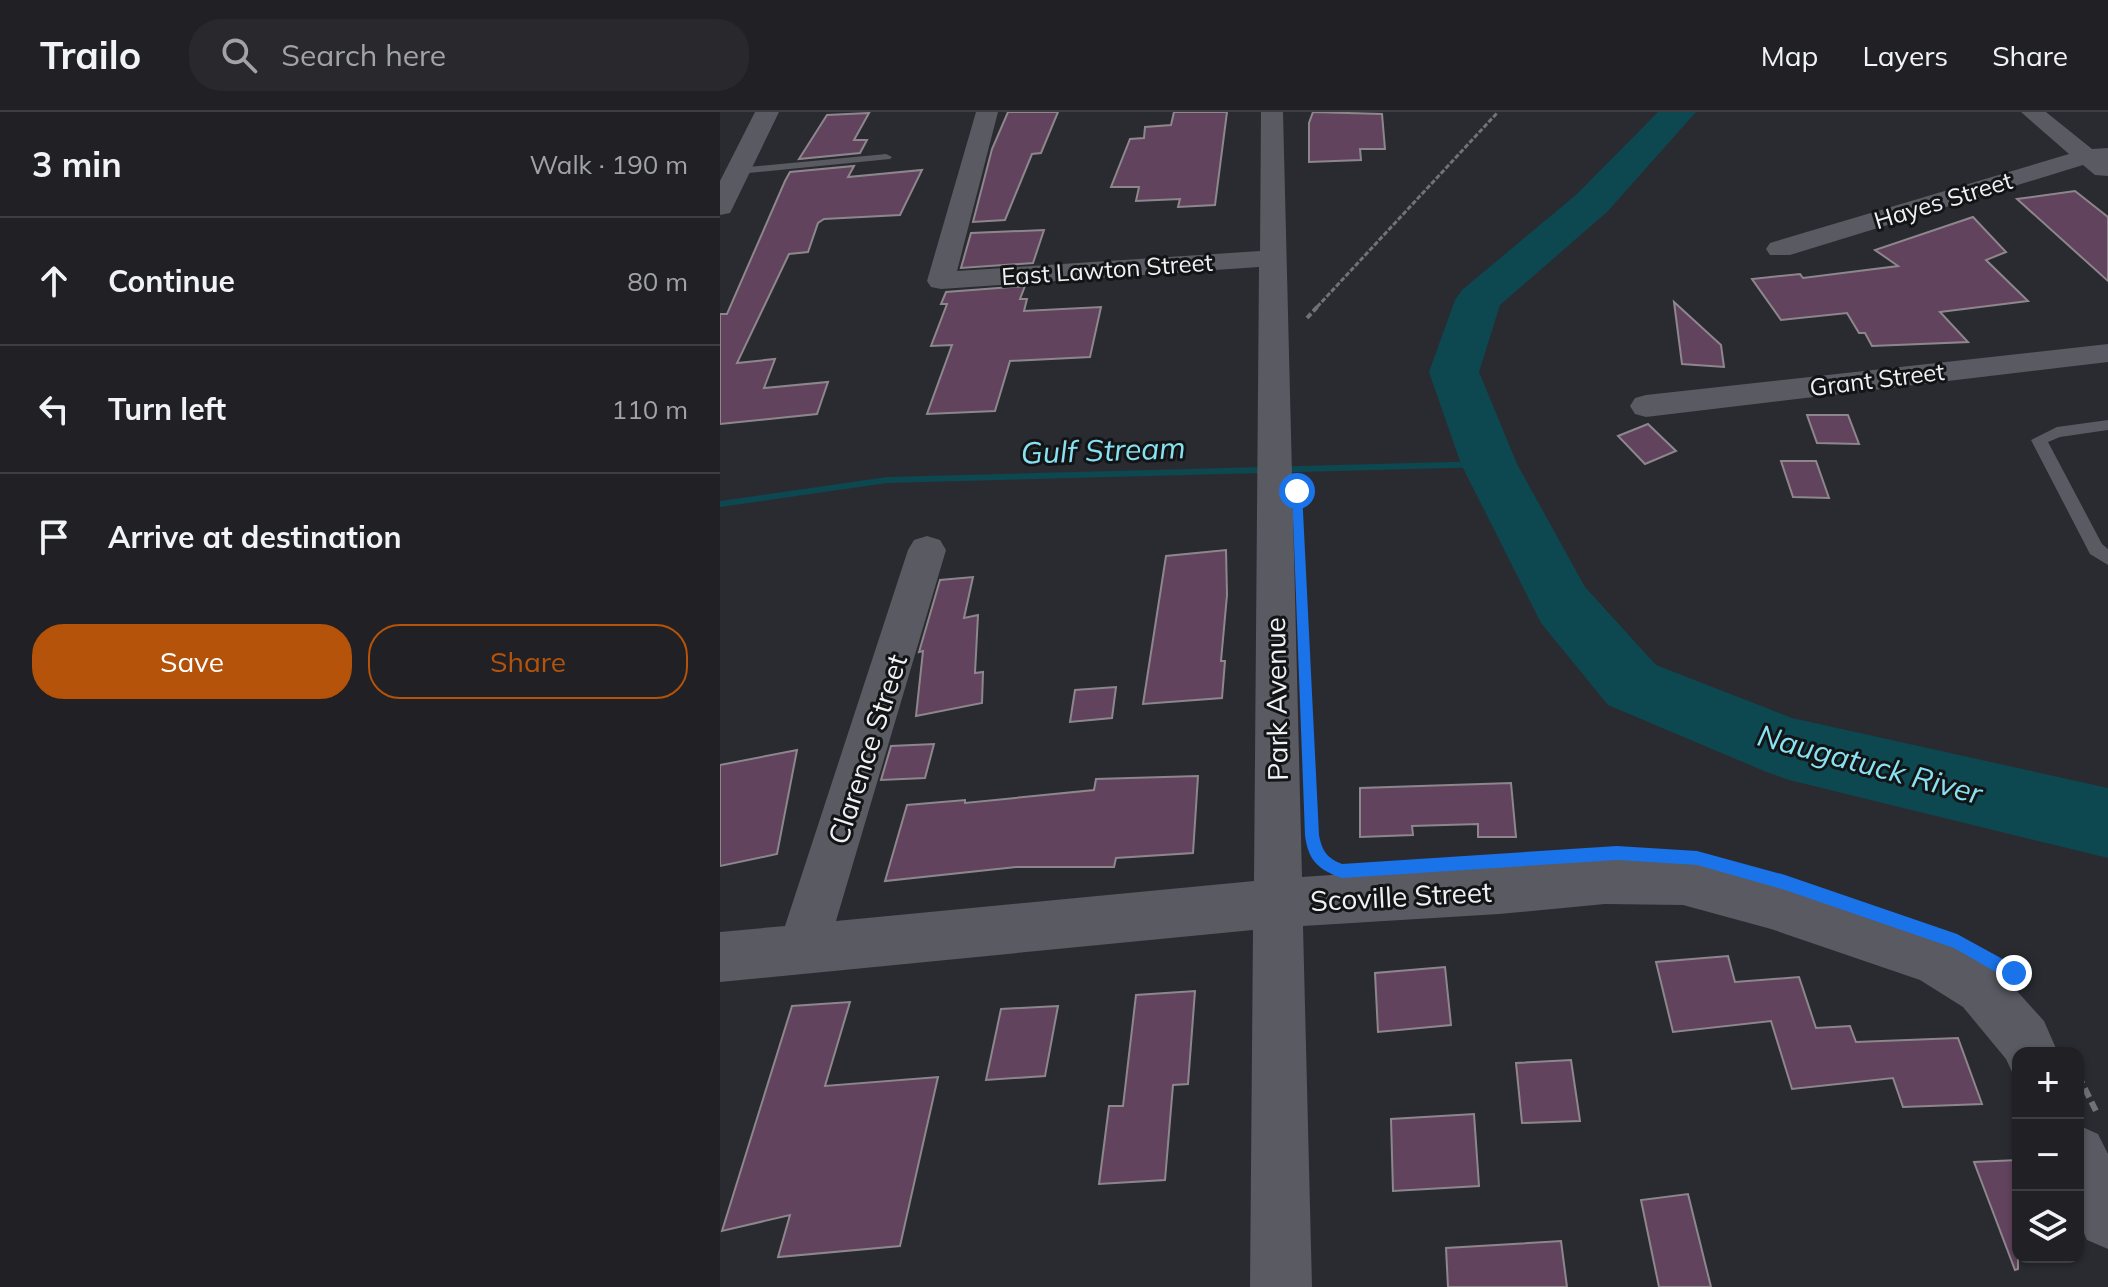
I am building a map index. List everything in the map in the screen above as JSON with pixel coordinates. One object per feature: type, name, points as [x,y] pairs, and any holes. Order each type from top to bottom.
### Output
[{"type":"main road","points":[[720,207],[767,112]]},
{"type":"street","name":"East Lawton Street","points":[[987,112],[941,281],[1273,258]]},
{"type":"street","name":"Park Avenue","points":[[1272,112],[1281,1287]]},
{"type":"street","points":[[2032,112],[2098,155],[2108,173]]},
{"type":"street","name":"Hayes Street","points":[[1780,249],[2098,155]]},
{"type":"street","name":"Grant Street","points":[[1646,406],[2108,353]]},
{"type":"street","name":"Clarence Street","points":[[803,947],[927,550]]},
{"type":"street","name":"Scoville Street","points":[[720,957],[1280,903],[1499,890],[1605,880],[1683,881],[1771,905],[1933,959],[1981,989],[2028,1047]]},
{"type":"street","points":[[2090,1139],[2108,1219]]},
{"type":"lane","points":[[738,171],[886,157]]},
{"type":"lane","points":[[2108,425],[2057,432],[2039,440],[2096,549],[2108,558]]},
{"type":"path","points":[[1304,321],[1498,112]]},
{"type":"path","points":[[2084,1107],[2090,1139]]},
{"type":"building","points":[[1008,112],[1058,112],[1041,153],[1032,154],[1005,220],[973,222],[992,149]]},
{"type":"building","points":[[1174,112],[1227,112],[1215,205],[1178,207],[1180,199],[1136,201],[1139,187],[1111,187],[1130,139],[1144,138],[1145,127],[1171,125]]},
{"type":"building","points":[[1313,112],[1382,114],[1385,149],[1360,149],[1361,160],[1309,162],[1309,123]]},
{"type":"building","points":[[869,113],[854,140],[867,140],[860,153],[799,159],[827,115]]},
{"type":"building","points":[[854,166],[848,177],[922,170],[900,215],[824,219],[818,223],[808,252],[789,254],[737,363],[775,359],[764,388],[828,382],[817,414],[720,424],[720,314],[727,314],[785,181],[790,172]]},
{"type":"building","points":[[2075,191],[2108,217],[2108,281],[2017,199]]},
{"type":"building","points":[[1973,217],[2006,252],[1986,260],[2028,301],[1940,312],[1968,342],[1872,346],[1865,333],[1859,333],[1847,313],[1781,320],[1752,279],[1800,274],[1803,278],[1898,266],[1875,250]]},
{"type":"building","points":[[1044,230],[1033,263],[961,268],[971,233]]},
{"type":"building","points":[[1025,286],[1020,299],[1027,299],[1024,311],[1101,307],[1090,357],[1010,361],[995,411],[927,414],[952,345],[931,346],[947,304],[941,304],[946,292]]},
{"type":"building","points":[[1674,302],[1721,345],[1724,367],[1682,364]]},
{"type":"building","points":[[1807,415],[1848,415],[1859,444],[1817,443]]},
{"type":"building","points":[[1648,424],[1676,451],[1645,464],[1618,436]]},
{"type":"building","points":[[1781,461],[1816,461],[1829,498],[1793,497]]},
{"type":"building","points":[[1226,550],[1222,698],[1143,704],[1166,556]]},
{"type":"building","points":[[973,577],[964,618],[978,615],[975,673],[983,672],[982,703],[916,716],[923,651],[919,652],[940,580]]},
{"type":"building","points":[[1116,687],[1112,718],[1070,722],[1075,690]]},
{"type":"building","points":[[934,744],[925,778],[881,780],[891,746]]},
{"type":"building","points":[[797,750],[777,854],[720,866],[720,765]]},
{"type":"building","points":[[1198,776],[1193,853],[1116,858],[1114,867],[1016,867],[885,881],[907,805],[965,800],[965,803],[1094,790],[1096,779]]},
{"type":"building","points":[[1511,783],[1516,837],[1478,837],[1478,824],[1412,826],[1413,835],[1360,837],[1360,788]]},
{"type":"building","points":[[1728,956],[1735,982],[1799,977],[1816,1028],[1850,1026],[1856,1042],[1958,1038],[1982,1104],[1903,1107],[1893,1078],[1792,1089],[1771,1021],[1673,1032],[1656,962]]},
{"type":"building","points":[[1445,967],[1451,1025],[1378,1032],[1375,973]]},
{"type":"building","points":[[1195,991],[1188,1084],[1173,1085],[1165,1180],[1099,1184],[1109,1106],[1123,1106],[1136,995]]},
{"type":"building","points":[[850,1002],[825,1086],[938,1077],[900,1246],[778,1257],[790,1215],[722,1231],[792,1006]]},
{"type":"building","points":[[1058,1006],[1045,1076],[986,1080],[1001,1009]]},
{"type":"building","points":[[1571,1060],[1580,1121],[1522,1123],[1516,1063]]},
{"type":"building","points":[[1474,1114],[1479,1186],[1393,1191],[1391,1119]]},
{"type":"building","points":[[2012,1160],[2012,1262],[1974,1162]]},
{"type":"building","points":[[1688,1194],[1711,1287],[1659,1287],[1641,1200]]},
{"type":"building","points":[[1561,1241],[1567,1287],[1448,1287],[1446,1248]]},
{"type":"waterway","name":"Naugatuck River","points":[[1678,112],[1592,203],[1478,300],[1454,372],[1489,464],[1563,605],[1632,685],[1789,749],[2108,823]]},
{"type":"waterway","name":"Gulf Stream","points":[[720,504],[887,480],[1489,464]]},
{"type":"route","points":[[1297,491],[1312,835],[1314,850],[1325,865],[1342,871],[1617,853],[1697,858],[1785,883],[1957,942],[2014,973]]}]
